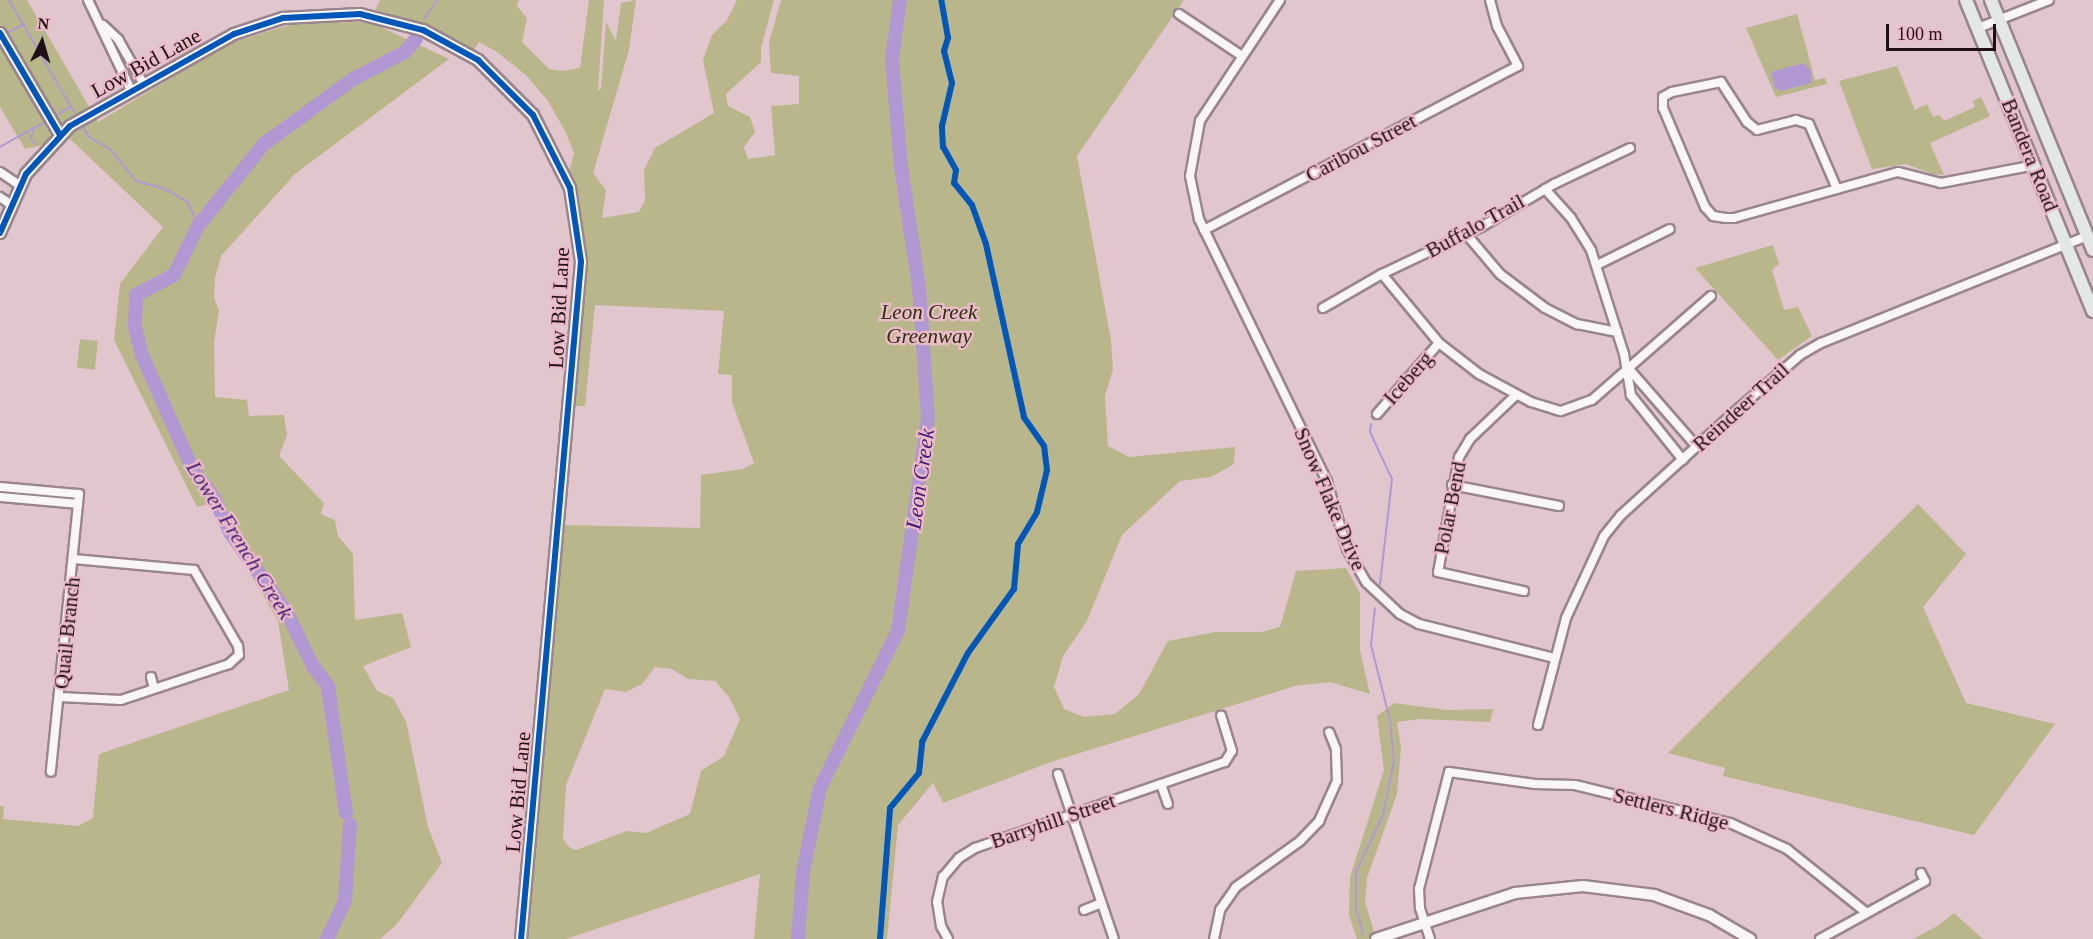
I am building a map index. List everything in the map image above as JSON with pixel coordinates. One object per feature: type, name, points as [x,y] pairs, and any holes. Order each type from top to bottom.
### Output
[{"type":"main road","name":"Bandera Road","points":[[1966,0],[2093,311]]},
{"type":"main road","name":"Bandera Road","points":[[1992,0],[2093,250]]},
{"type":"street","points":[[88,0],[102,24],[118,39],[143,83]]},
{"type":"street","name":"Snow Flake Drive","points":[[1280,0],[1206,109],[1192,147],[1192,191],[1204,230],[1327,482],[1347,549],[1367,583],[1400,614],[1419,624],[1554,658]]},
{"type":"street","name":"Caribou Street","points":[[1204,230],[1518,66],[1497,26],[1490,0]]},
{"type":"street","points":[[1978,28],[2001,21],[2049,0]]},
{"type":"street","name":"Low Bid Lane","points":[[0,233],[19,185],[60,135],[130,90],[258,25],[335,13],[386,18],[458,46],[499,77],[533,115],[565,174],[578,227],[580,284],[521,939]]},
{"type":"street","points":[[1179,14],[1242,56]]},
{"type":"street","points":[[102,24],[107,46],[130,90]]},
{"type":"street","points":[[0,33],[60,135]]},
{"type":"street","points":[[1837,189],[1809,124],[1796,120],[1757,130],[1747,122],[1721,82],[1672,92],[1663,98],[1663,108],[1705,207],[1713,216],[1734,218],[1898,172],[1941,183],[2035,165]]},
{"type":"street","name":"Buffalo Trail","points":[[1323,308],[1382,274],[1467,235],[1545,189],[1630,148]]},
{"type":"street","points":[[0,172],[19,185]]},
{"type":"street","points":[[1545,189],[1582,234],[1597,265],[1629,369],[1631,395],[1683,460]]},
{"type":"street","points":[[0,197],[10,204]]},
{"type":"street","points":[[1597,265],[1670,229]]},
{"type":"street","points":[[1467,235],[1500,274],[1545,308],[1577,324],[1617,332]]},
{"type":"street","name":"Reindeer Trail","points":[[1538,725],[1566,618],[1604,537],[1621,515],[1786,367],[1821,343],[2087,236]]},
{"type":"street","points":[[1382,274],[1439,343],[1479,374],[1516,395],[1551,410],[1573,410],[1592,400],[1710,296]]},
{"type":"street","name":"Iceberg","points":[[1377,414],[1439,343]]},
{"type":"street","points":[[1629,369],[1697,447]]},
{"type":"street","name":"Polar Bend","points":[[1516,395],[1470,439],[1456,464],[1438,572],[1524,591]]},
{"type":"street","points":[[1452,485],[1559,506]]},
{"type":"street","name":"Quail Branch","points":[[0,487],[79,494],[51,772]]},
{"type":"street","points":[[0,497],[78,504]]},
{"type":"street","points":[[60,697],[113,701],[230,664],[239,656],[238,646],[194,570],[74,560]]},
{"type":"street","points":[[151,677],[154,689]]},
{"type":"street","name":"Barryhill Street","points":[[948,939],[940,926],[937,902],[950,867],[975,848],[1225,762],[1231,754],[1221,716]]},
{"type":"street","points":[[1214,939],[1220,910],[1236,887],[1300,841],[1319,821],[1337,781],[1336,749],[1329,732]]},
{"type":"street","name":"Settlers Ridge","points":[[1424,922],[1420,882],[1449,772],[1575,785],[1730,823],[1787,849],[1867,913]]},
{"type":"street","points":[[1058,774],[1070,815],[1114,939]]},
{"type":"street","points":[[1161,784],[1168,804]]},
{"type":"street","points":[[1820,939],[1925,881],[1921,873]]},
{"type":"street","points":[[1376,939],[1515,893],[1548,887],[1602,886],[1654,895],[1685,904],[1750,939]]},
{"type":"street","points":[[1084,910],[1101,903]]},
{"type":"street","points":[[1424,922],[1430,939]]},
{"type":"green space","points":[[0,0],[27,0],[98,122],[228,44],[296,23],[370,22],[449,59],[295,174],[221,256],[215,278],[214,297],[219,311],[214,342],[215,397],[247,400],[249,416],[284,415],[287,435],[279,456],[324,503],[321,514],[335,520],[338,536],[353,554],[355,620],[402,613],[411,647],[363,666],[377,691],[393,698],[406,721],[428,827],[442,863],[397,924],[380,939],[0,939],[0,806],[4,806],[3,819],[78,826],[93,818],[99,754],[289,690],[278,621],[210,504],[197,507],[114,340],[120,284],[163,227],[70,139],[25,149],[0,107]]},
{"type":"green space","name":"Leon Creek Greenway","points":[[380,0],[519,0],[517,6],[527,18],[522,42],[549,69],[563,71],[580,68],[589,0],[604,0],[598,90],[601,89],[606,22],[616,41],[621,3],[636,0],[629,50],[593,173],[606,190],[602,218],[639,212],[645,200],[644,170],[655,148],[714,113],[703,60],[712,35],[727,20],[737,0],[774,0],[761,48],[761,62],[726,94],[728,106],[750,117],[755,132],[744,147],[748,159],[775,155],[771,106],[799,104],[799,76],[771,73],[769,43],[781,0],[1184,0],[1077,156],[1111,340],[1113,369],[1105,396],[1108,446],[1129,457],[1235,447],[1234,464],[1211,477],[1180,481],[1122,535],[1087,621],[1063,656],[1054,687],[1064,709],[1084,717],[1115,714],[1139,694],[1168,641],[1215,632],[1262,632],[1280,627],[1296,571],[1346,568],[1360,593],[1360,650],[1370,694],[1330,682],[1295,686],[1051,762],[943,803],[933,783],[898,825],[887,939],[754,939],[760,874],[566,939],[525,939],[564,525],[700,528],[701,475],[743,469],[754,463],[732,402],[732,375],[718,374],[724,311],[595,305],[585,406],[572,406],[585,262],[583,228],[569,172],[574,153],[565,131],[548,101],[527,76],[497,52],[479,42],[474,50],[433,27],[375,10]],"holes":[[[655,667],[672,669],[688,679],[715,681],[729,697],[740,719],[724,756],[701,771],[690,814],[646,833],[627,831],[576,850],[570,848],[563,839],[566,785],[605,689],[626,692],[642,684]]]},
{"type":"green space","points":[[1797,14],[1815,80],[1825,78],[1827,84],[1776,97],[1746,28]]},
{"type":"green space","points":[[1897,66],[1915,110],[1927,104],[1933,117],[1940,115],[1944,121],[1975,107],[1973,101],[1981,97],[1990,116],[1930,143],[1944,175],[1932,174],[1906,164],[1872,169],[1839,81]]},
{"type":"green space","points":[[1773,245],[1779,264],[1772,270],[1784,310],[1798,307],[1812,336],[1778,360],[1695,268]]},
{"type":"green space","points":[[80,339],[98,341],[95,370],[77,368]]},
{"type":"green space","points":[[1918,504],[1966,554],[1923,607],[1966,703],[2055,724],[1974,835],[1723,776],[1725,768],[1668,753]]},
{"type":"green space","points":[[1394,703],[1447,710],[1493,709],[1490,722],[1421,719],[1397,722],[1401,748],[1397,794],[1367,878],[1365,901],[1376,939],[1357,939],[1349,915],[1350,877],[1384,770],[1377,716]]},
{"type":"green space","points":[[1954,913],[1983,939],[1913,939],[1939,925]]},
{"type":"shaded area","points":[[1804,63],[1811,71],[1811,83],[1781,91],[1775,88],[1771,72]]},
{"type":"waterway","points":[[9,0],[74,112]]},
{"type":"waterway","name":"Lower French Creek","points":[[424,19],[437,0]]},
{"type":"waterway","name":"Leon Creek","points":[[798,939],[803,872],[820,788],[898,631],[928,418],[919,287],[901,167],[892,59],[900,0]]},
{"type":"waterway","points":[[9,32],[25,24]]},
{"type":"waterway","name":"Lower French Creek","points":[[346,813],[328,686],[313,666],[286,611],[231,534],[215,499],[192,468],[142,355],[135,327],[136,295],[174,275],[198,226],[264,144],[353,79],[405,52],[416,39]]},
{"type":"waterway","points":[[57,115],[70,107]]},
{"type":"waterway","points":[[0,147],[43,123]]},
{"type":"waterway","points":[[34,128],[31,138],[35,144]]},
{"type":"waterway","points":[[84,128],[89,137],[110,149],[136,181],[163,188],[188,202],[198,226]]},
{"type":"waterway","points":[[1371,424],[1370,432],[1392,479],[1380,584]]},
{"type":"waterway","points":[[1363,934],[1356,908],[1356,872],[1383,815],[1394,761],[1390,720],[1371,645],[1375,608]]},
{"type":"waterway","name":"Lower French Creek","points":[[327,939],[345,901],[350,824]]},
{"type":"cycle path","points":[[880,939],[890,808],[919,773],[922,742],[968,653],[1014,589],[1018,544],[1037,512],[1047,470],[1044,446],[1024,417],[986,244],[972,205],[954,183],[956,170],[943,147],[942,126],[952,83],[944,51],[948,38],[941,0]]},
{"type":"cycle path","points":[[0,233],[26,174],[70,126],[234,34],[283,18],[360,14],[423,30],[478,60],[533,115],[570,188],[581,262],[521,939]]},
{"type":"cycle path","points":[[0,33],[60,135]]}]
